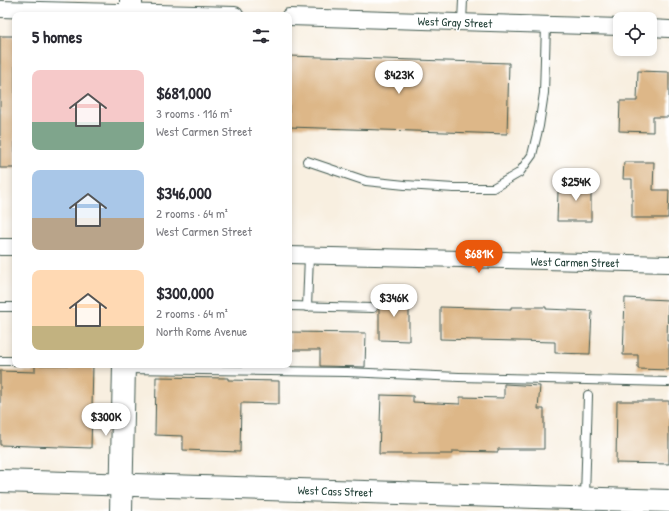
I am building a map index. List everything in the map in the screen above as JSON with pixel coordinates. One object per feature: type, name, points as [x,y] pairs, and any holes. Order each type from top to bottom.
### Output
[{"type":"street","points":[[0,9],[131,9],[183,12]]},
{"type":"street","name":"West Gray Street","points":[[292,17],[613,27]]},
{"type":"street","points":[[657,28],[669,29]]},
{"type":"street","points":[[0,247],[12,247]]},
{"type":"street","name":"West Carmen Street","points":[[292,255],[669,264]]},
{"type":"street","points":[[121,511],[124,368]]},
{"type":"street","name":"West Cass Street","points":[[0,481],[577,500],[669,501]]},
{"type":"lane","points":[[462,22],[463,0]]},
{"type":"lane","points":[[307,161],[366,181],[447,188],[493,188],[519,173],[532,155],[539,126],[544,93],[546,25]]},
{"type":"lane","points":[[307,306],[308,256]]},
{"type":"lane","points":[[292,306],[372,308]]},
{"type":"lane","points":[[0,307],[12,307]]},
{"type":"lane","points":[[0,361],[12,361]]},
{"type":"lane","points":[[169,368],[669,382]]},
{"type":"lane","points":[[577,500],[588,395]]},
{"type":"building","points":[[0,36],[12,36],[12,168],[0,168]]},
{"type":"building","points":[[292,56],[509,63],[507,134],[292,127]]},
{"type":"building","points":[[638,71],[669,72],[669,117],[653,117],[653,132],[619,131],[620,101],[637,101]]},
{"type":"building","points":[[624,162],[654,162],[653,190],[669,190],[668,218],[632,218],[632,179],[623,179]]},
{"type":"building","points":[[574,178],[591,178],[591,221],[557,221],[558,192],[574,192]]},
{"type":"building","points":[[379,295],[409,295],[409,341],[379,340]]},
{"type":"building","points":[[625,298],[668,300],[667,341],[669,341],[669,370],[638,369],[638,355],[623,355]]},
{"type":"building","points":[[440,307],[511,309],[511,307],[546,307],[546,309],[592,311],[590,354],[555,353],[555,342],[440,339]]},
{"type":"building","points":[[292,332],[366,333],[365,367],[320,366],[320,350],[292,350]]},
{"type":"building","points":[[35,368],[93,368],[91,448],[0,445],[0,371],[35,372]]},
{"type":"building","points":[[156,377],[228,378],[228,380],[279,381],[279,404],[241,403],[240,452],[183,450],[183,436],[155,435]]},
{"type":"building","points":[[504,384],[540,386],[538,409],[544,409],[544,449],[498,449],[498,452],[453,451],[453,454],[379,454],[381,395],[413,396],[413,402],[460,404],[460,397],[504,398]]},
{"type":"building","points":[[617,401],[669,401],[669,464],[616,463]]}]
